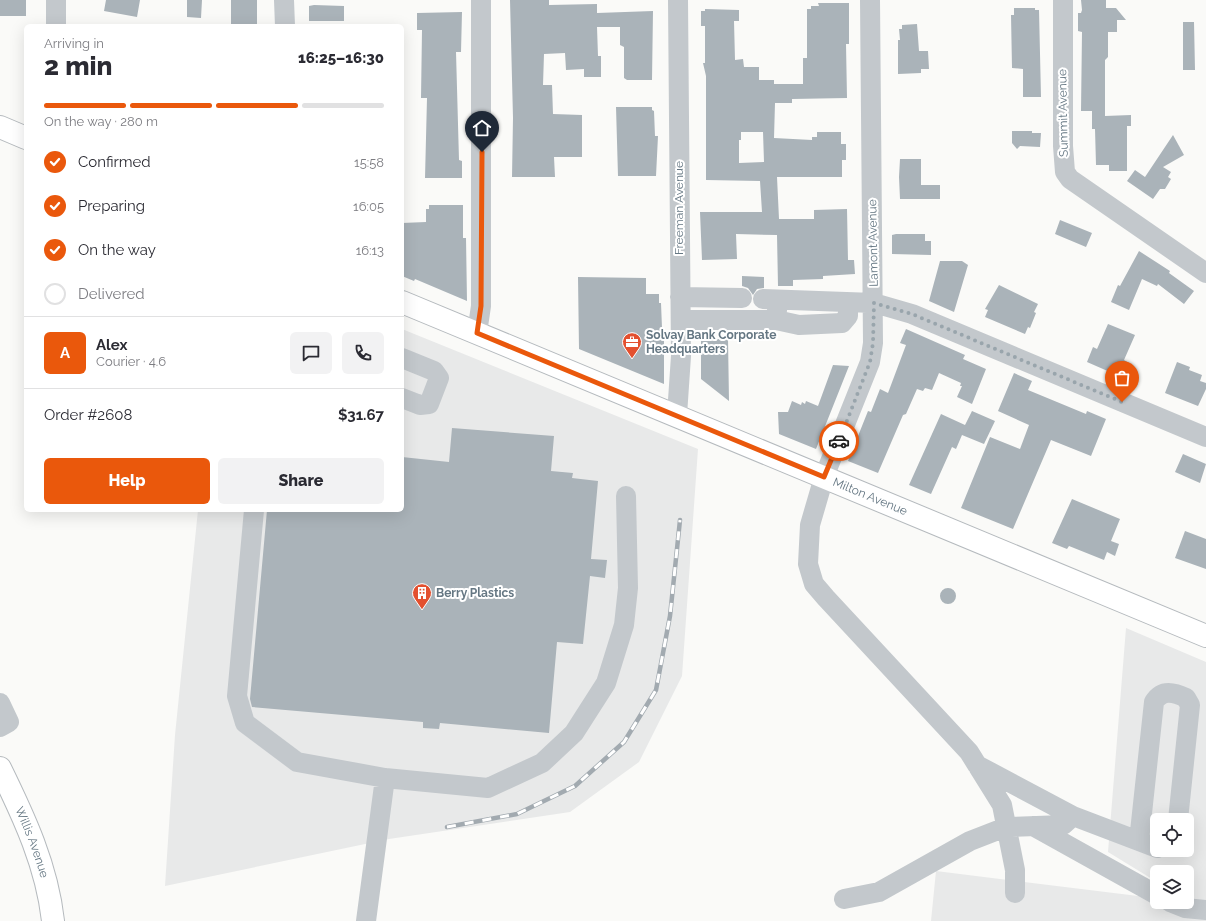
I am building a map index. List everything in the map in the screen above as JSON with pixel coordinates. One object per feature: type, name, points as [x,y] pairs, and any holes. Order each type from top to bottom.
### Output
[{"type":"main road","points":[[0,127],[24,137]]},
{"type":"main road","name":"Milton Avenue","points":[[404,303],[1206,636]]},
{"type":"main road","name":"Willis Avenue","points":[[0,768],[40,857],[53,921]]},
{"type":"street","points":[[56,0],[56,24]]},
{"type":"street","points":[[284,0],[285,24]]},
{"type":"street","points":[[477,333],[481,298],[481,0]]},
{"type":"street","name":"Freeman Avenue","points":[[677,415],[681,356],[678,0]]},
{"type":"street","name":"Lamont Avenue","points":[[870,0],[874,303],[873,343],[870,362],[824,477],[810,525],[808,564],[814,584],[969,752],[1002,805],[1015,870],[1015,893]]},
{"type":"street","name":"Summit Avenue","points":[[1062,0],[1063,146],[1065,172],[1070,179],[1126,219],[1206,272]]},
{"type":"street","points":[[680,297],[742,298]]},
{"type":"street","points":[[776,320],[771,300],[874,303],[912,314],[1206,437]]},
{"type":"street","points":[[681,320],[776,320],[799,325],[842,323],[848,316],[848,303]]},
{"type":"street","points":[[404,359],[434,372],[439,378],[429,404],[420,405],[404,399]]},
{"type":"street","points":[[254,512],[237,696],[246,722],[297,762],[384,778],[488,788],[542,763],[574,733],[606,683],[624,625],[628,588],[626,496]]},
{"type":"street","points":[[977,765],[1073,816],[1148,845],[1154,702],[1158,695],[1166,692],[1178,693],[1186,698],[1190,705],[1179,813]]},
{"type":"street","points":[[0,703],[9,722],[0,727]]},
{"type":"street","points":[[366,921],[384,778]]},
{"type":"street","points":[[844,899],[879,892],[970,841],[1006,827],[1063,825],[1073,816]]},
{"type":"street","points":[[1033,826],[1150,891]]},
{"type":"street","points":[[1194,909],[1206,910]]},
{"type":"shaded area","points":[[404,330],[698,449],[682,676],[639,762],[570,812],[389,839],[165,886],[175,735],[198,512],[404,512]]},
{"type":"shaded area","points":[[1126,628],[1206,662],[1206,921],[931,921],[936,871],[1150,897],[1150,909],[1194,909],[1194,865],[1150,865],[1150,878],[1108,852]]},
{"type":"building","points":[[0,0],[26,0],[26,16],[0,16]]},
{"type":"building","points":[[106,0],[140,0],[137,17],[104,11]]},
{"type":"building","points":[[187,0],[202,0],[201,18],[187,17]]},
{"type":"building","points":[[231,0],[257,0],[257,24],[231,24]]},
{"type":"building","points":[[510,0],[549,0],[549,5],[597,4],[597,13],[653,11],[652,80],[627,80],[624,78],[624,47],[620,45],[620,27],[597,27],[598,56],[601,56],[601,77],[584,77],[584,69],[566,70],[565,53],[544,54],[543,85],[552,85],[553,114],[582,115],[582,157],[554,157],[555,177],[512,177],[513,118]]},
{"type":"building","points":[[1081,0],[1106,0],[1106,8],[1116,8],[1126,20],[1117,20],[1117,32],[1108,32],[1108,57],[1105,60],[1105,116],[1131,115],[1131,126],[1127,126],[1127,171],[1109,171],[1109,165],[1096,165],[1095,129],[1092,129],[1092,111],[1081,111],[1082,32],[1078,31],[1078,13],[1081,13],[1082,10]]},
{"type":"building","points":[[818,3],[849,3],[849,44],[846,44],[847,98],[792,99],[792,103],[775,103],[774,138],[812,140],[812,137],[817,137],[817,132],[841,132],[841,144],[846,144],[846,160],[842,160],[842,177],[777,177],[779,219],[814,219],[814,210],[847,209],[848,260],[854,260],[855,274],[823,276],[823,279],[793,280],[793,286],[778,286],[777,235],[736,234],[737,259],[702,260],[700,212],[762,212],[760,181],[706,180],[706,76],[703,63],[705,63],[705,26],[701,26],[701,11],[705,11],[705,9],[739,10],[739,21],[734,21],[735,60],[743,59],[744,67],[759,67],[759,80],[774,80],[774,84],[803,84],[803,58],[807,58],[807,9],[811,9],[811,6],[819,6]],"holes":[[[741,132],[763,132],[764,162],[739,163],[739,140],[741,140]]]},
{"type":"building","points":[[309,6],[344,6],[344,21],[309,21]]},
{"type":"building","points":[[1014,8],[1035,8],[1035,10],[1039,10],[1041,97],[1023,97],[1023,69],[1012,68],[1011,15],[1014,15]]},
{"type":"building","points":[[462,12],[461,52],[456,52],[459,160],[462,161],[462,178],[425,178],[427,98],[421,98],[422,30],[417,30],[417,13]]},
{"type":"building","points":[[1183,22],[1194,22],[1195,70],[1183,70]]},
{"type":"building","points":[[917,24],[919,51],[928,51],[929,69],[921,69],[921,73],[898,74],[898,40],[900,40],[899,29],[902,29],[902,25]]},
{"type":"building","points":[[616,107],[652,107],[652,110],[654,111],[655,136],[658,136],[656,176],[618,176]]},
{"type":"building","points":[[1012,131],[1032,131],[1032,133],[1041,133],[1040,147],[1020,146],[1017,149],[1012,143]]},
{"type":"building","points":[[1173,135],[1184,155],[1163,167],[1171,172],[1168,177],[1171,179],[1165,189],[1160,189],[1153,199],[1127,181],[1135,170],[1145,177]]},
{"type":"building","points":[[900,159],[921,159],[921,185],[940,185],[940,199],[900,199]]},
{"type":"building","points":[[429,205],[463,205],[463,238],[466,238],[467,301],[415,279],[414,281],[404,277],[404,223],[426,222],[426,209],[429,209]]},
{"type":"building","points":[[1060,220],[1092,233],[1086,247],[1055,234]]},
{"type":"building","points":[[925,234],[925,241],[931,241],[931,255],[892,254],[892,235]]},
{"type":"building","points":[[1139,251],[1170,271],[1169,273],[1194,291],[1184,304],[1158,284],[1157,286],[1142,279],[1129,310],[1111,302],[1118,285],[1120,286]]},
{"type":"building","points":[[940,261],[962,261],[968,265],[954,312],[929,301]]},
{"type":"building","points":[[742,276],[764,277],[764,288],[757,289],[753,295],[748,288],[742,286]]},
{"type":"building","points":[[578,277],[646,278],[646,294],[659,294],[659,303],[661,303],[662,328],[664,328],[664,384],[579,349]]},
{"type":"building","points":[[999,285],[1038,304],[1034,312],[1036,313],[1030,328],[1028,327],[1025,334],[985,317],[988,310],[985,309]]},
{"type":"building","points":[[1108,324],[1135,335],[1124,360],[1132,365],[1128,374],[1121,371],[1119,376],[1087,362],[1093,347],[1097,349]]},
{"type":"building","points":[[906,329],[965,355],[963,359],[986,369],[972,404],[957,397],[962,386],[960,386],[961,383],[939,373],[932,390],[925,388],[923,391],[917,389],[906,414],[903,415],[878,473],[848,461],[868,411],[871,412],[880,389],[888,393],[906,345],[900,343]]},
{"type":"building","points":[[701,339],[728,339],[729,401],[701,379]]},
{"type":"building","points":[[1177,362],[1190,367],[1189,370],[1202,375],[1200,381],[1206,383],[1206,389],[1198,406],[1165,393]]},
{"type":"building","points":[[833,365],[849,366],[816,449],[779,434],[778,412],[788,412],[792,401],[801,405],[802,402],[805,404],[806,401],[818,406]]},
{"type":"building","points":[[1014,373],[1032,381],[1028,390],[1086,414],[1087,411],[1106,419],[1091,456],[1051,440],[1013,529],[961,508],[990,437],[1020,449],[1029,425],[998,411]]},
{"type":"building","points":[[972,411],[995,421],[984,444],[962,435],[956,449],[952,447],[931,494],[909,485],[941,414],[965,425]]},
{"type":"building","name":"Berry Plastics","points":[[452,428],[554,436],[551,471],[573,473],[572,478],[598,481],[591,559],[607,560],[605,578],[590,576],[583,644],[557,642],[549,733],[440,723],[439,729],[423,728],[423,722],[252,707],[250,699],[267,512],[404,512],[404,457],[449,462]]},
{"type":"building","points":[[1183,454],[1206,464],[1200,483],[1175,472]]},
{"type":"building","points":[[1072,499],[1120,519],[1111,541],[1119,544],[1115,556],[1107,552],[1104,560],[1069,546],[1067,549],[1052,543]]},
{"type":"building","points":[[1185,531],[1206,539],[1206,569],[1175,558]]},
{"type":"building","points":[[945,588],[951,588],[956,593],[954,602],[951,604],[945,604],[940,599],[940,593]]},
{"type":"railway","points":[[447,827],[517,814],[575,786],[624,742],[656,690],[670,616],[680,520]]},
{"type":"way so far","points":[[839,441],[870,362],[873,343],[874,303],[912,314],[1122,402]]},
{"type":"place","name":"Solvay Bank Corporate Headquarters","points":[[632,359]]},
{"type":"place","name":"Berry Plastics","points":[[422,610]]},
{"type":"route","points":[[482,152],[481,306],[477,333],[824,477],[839,441]]}]
